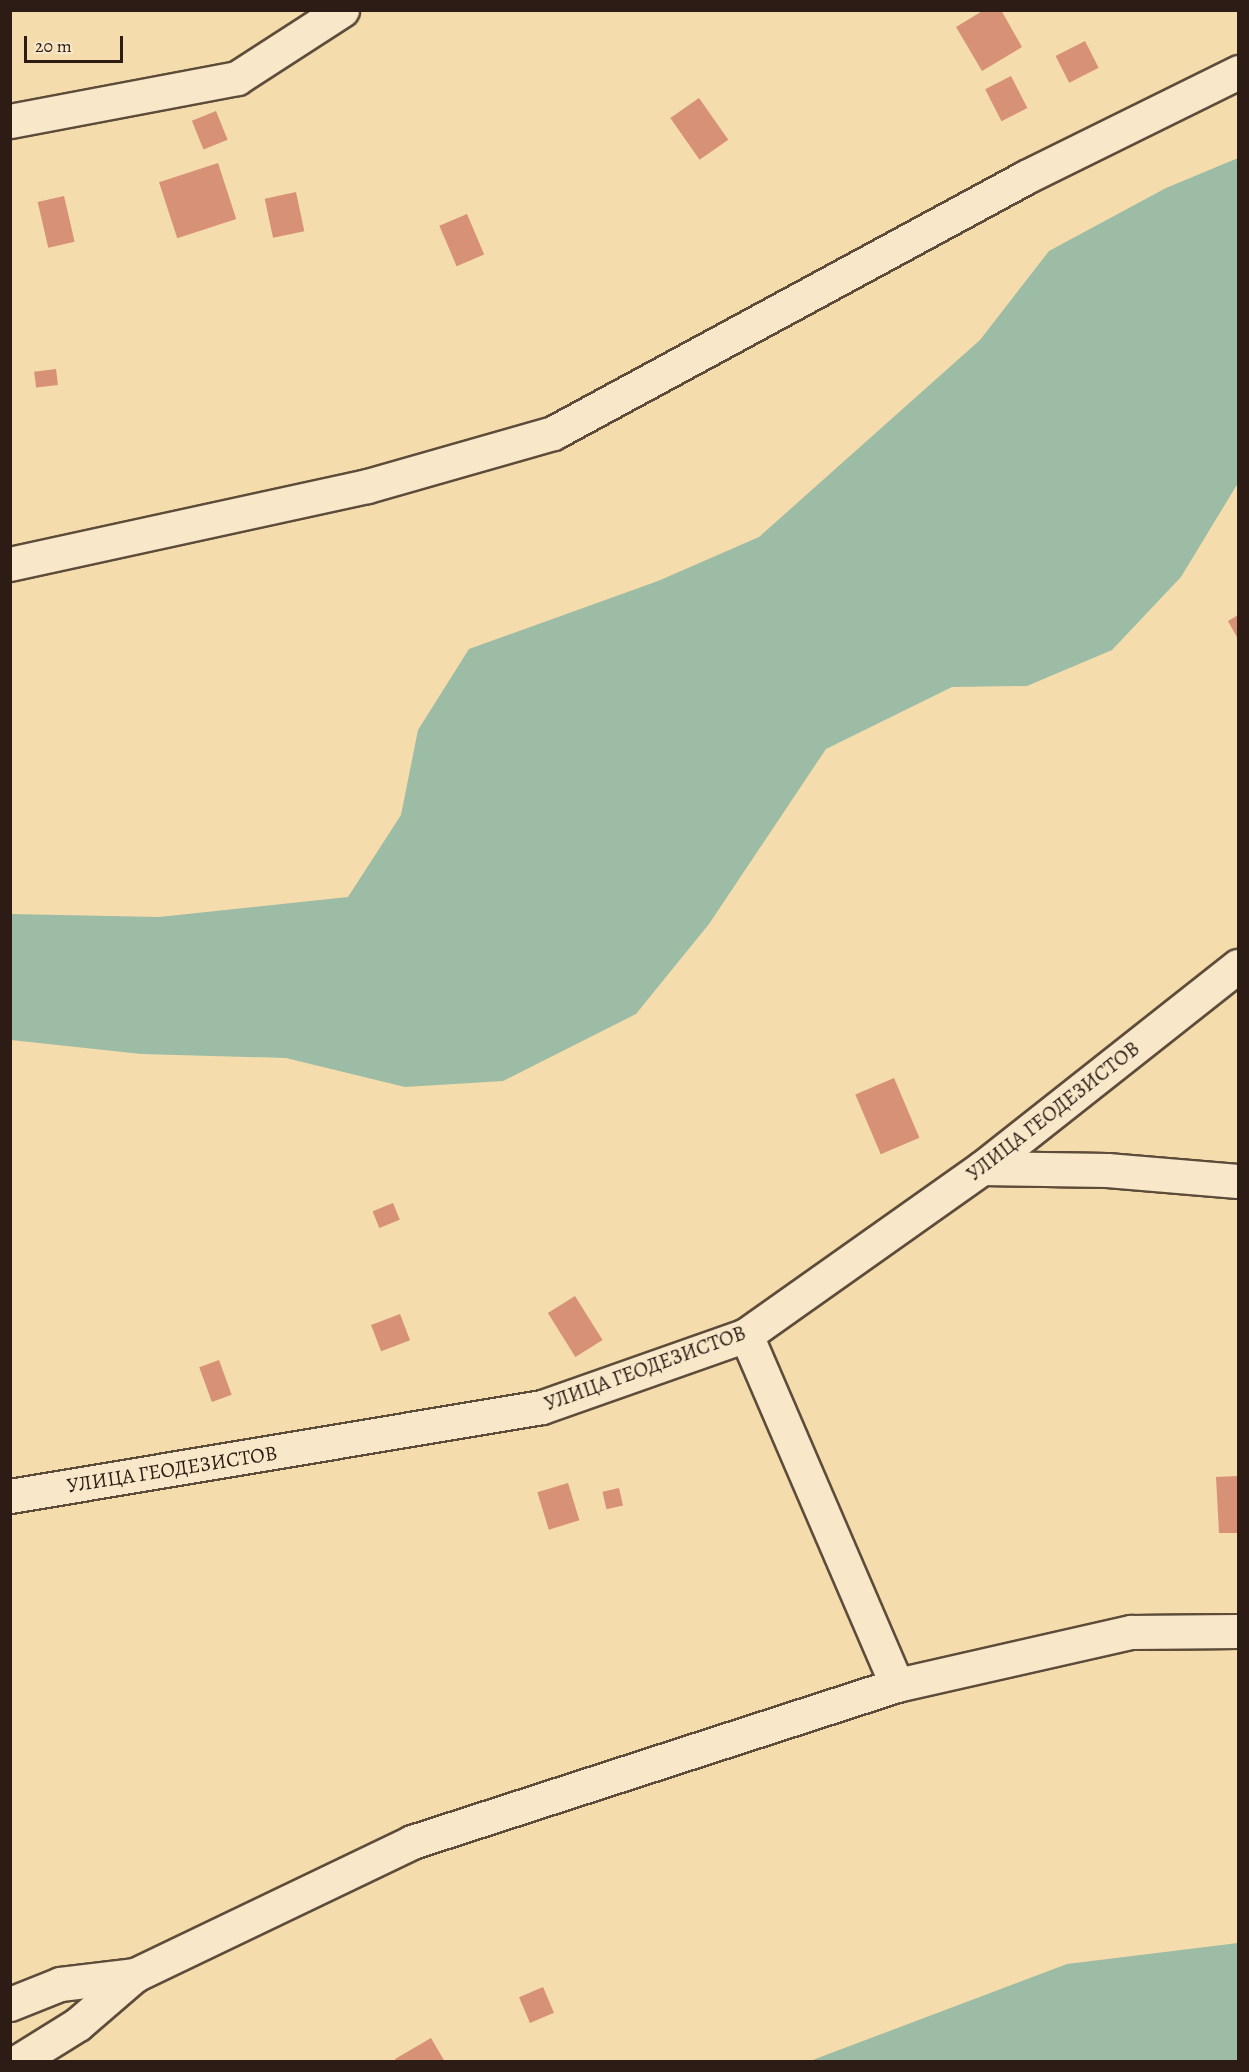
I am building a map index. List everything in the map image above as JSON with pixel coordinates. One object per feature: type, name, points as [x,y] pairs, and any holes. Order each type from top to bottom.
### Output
[{"type":"street","points":[[10,121],[237,78],[342,10]]},
{"type":"street","points":[[10,564],[367,486],[553,433],[1026,177],[1239,72]]},
{"type":"street","name":"УЛИЦА ГЕОДЕЗИСТОВ","points":[[10,1496],[542,1407],[746,1335],[982,1168],[1239,966]]},
{"type":"street","points":[[982,1168],[1107,1170],[1239,1181]]},
{"type":"street","points":[[746,1335],[897,1685]]},
{"type":"street","points":[[17,2061],[78,2024],[135,1975],[412,1842],[897,1685],[1131,1632],[1239,1631]]},
{"type":"street","points":[[10,2004],[60,1984],[135,1975]]},
{"type":"shaded area","points":[[1238,158],[1238,483],[1181,577],[1112,650],[1027,686],[952,687],[826,749],[709,924],[636,1014],[503,1081],[405,1087],[286,1058],[141,1054],[11,1040],[11,914],[159,917],[348,897],[401,815],[418,730],[469,649],[658,581],[759,537],[980,340],[1049,251],[1166,188]]},
{"type":"shaded area","points":[[1238,1943],[1238,2061],[810,2061],[1067,1964]]},
{"type":"building","points":[[984,10],[1001,10],[1022,47],[982,71],[956,27]]},
{"type":"building","points":[[1085,41],[1099,68],[1069,83],[1056,56]]},
{"type":"building","points":[[1011,76],[1027,108],[1002,121],[985,89]]},
{"type":"building","points":[[699,98],[728,140],[700,160],[670,118]]},
{"type":"building","points":[[216,111],[228,140],[204,149],[192,121]]},
{"type":"building","points":[[218,163],[236,219],[177,238],[159,182]]},
{"type":"building","points":[[296,192],[304,231],[273,238],[265,199]]},
{"type":"building","points":[[64,196],[75,242],[48,248],[38,202]]},
{"type":"building","points":[[467,214],[484,255],[457,266],[439,226]]},
{"type":"building","points":[[56,369],[58,385],[36,388],[34,372]]},
{"type":"building","points":[[1238,615],[1238,639],[1228,621]]},
{"type":"building","points":[[894,1078],[919,1138],[881,1154],[855,1094]]},
{"type":"building","points":[[393,1203],[400,1220],[379,1228],[373,1211]]},
{"type":"building","points":[[575,1296],[603,1340],[575,1357],[548,1313]]},
{"type":"building","points":[[400,1314],[410,1340],[381,1351],[371,1325]]},
{"type":"building","points":[[219,1360],[232,1395],[212,1402],[199,1367]]},
{"type":"building","points":[[1238,1476],[1238,1533],[1219,1533],[1216,1477]]},
{"type":"building","points":[[568,1483],[579,1520],[549,1530],[537,1492]]},
{"type":"building","points":[[619,1488],[623,1506],[606,1509],[602,1492]]},
{"type":"building","points":[[543,1987],[554,2013],[530,2023],[519,1997]]},
{"type":"building","points":[[431,2038],[445,2062],[396,2062],[395,2059]]}]
